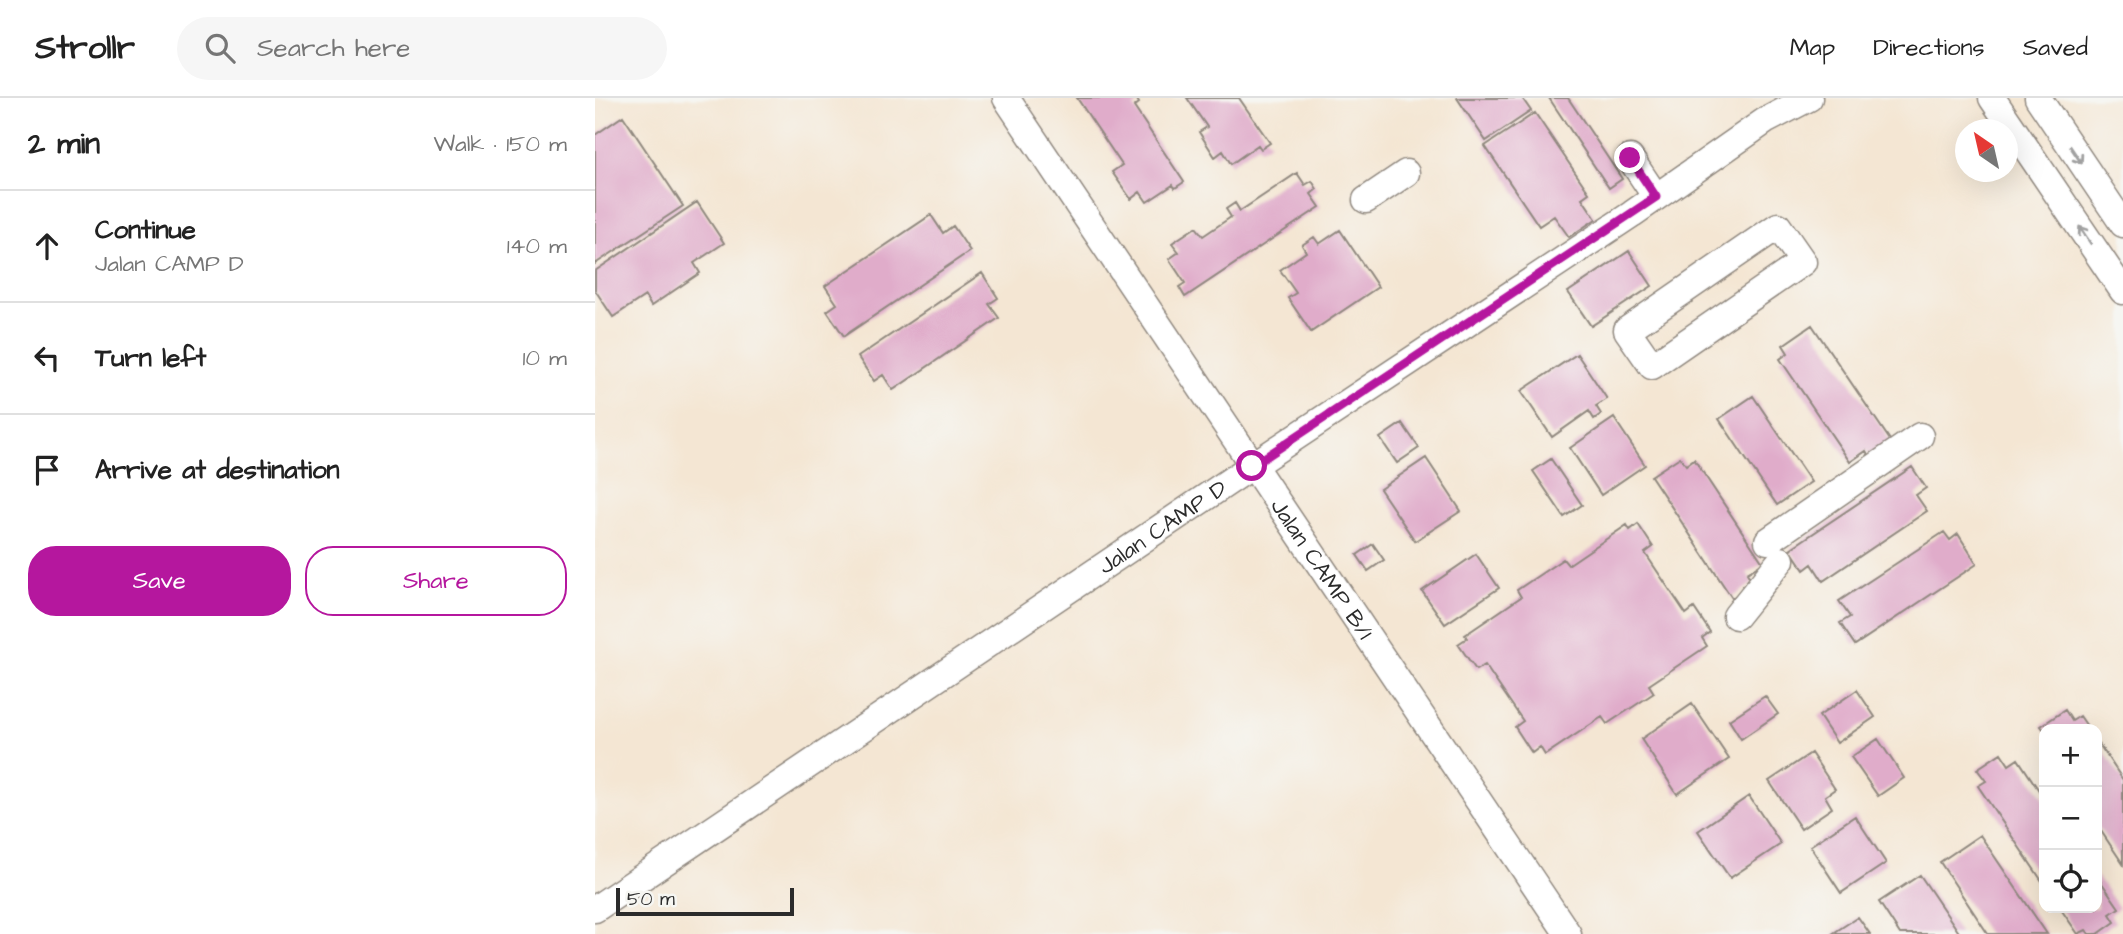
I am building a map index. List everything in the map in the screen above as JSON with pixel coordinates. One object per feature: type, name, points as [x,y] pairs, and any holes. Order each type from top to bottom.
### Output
[{"type":"street","name":"Jalan CAMP B/1","points":[[1006,98],[1568,934]]},
{"type":"street","points":[[1765,121],[1779,98]]},
{"type":"street","name":"Jalan CAMP D","points":[[595,909],[1656,197],[1765,121],[1809,98]]},
{"type":"street","points":[[1992,98],[2123,291]]},
{"type":"street","points":[[2038,98],[2123,224]]},
{"type":"street","points":[[1630,158],[1656,197]]},
{"type":"street","points":[[1366,200],[1406,173]]},
{"type":"street","points":[[1778,226],[1803,262],[1652,366],[1627,330],[1723,264],[1778,226]]},
{"type":"street","points":[[1736,616],[1774,551],[1920,436]]},
{"type":"building","points":[[1077,98],[1136,98],[1139,103],[1134,107],[1184,182],[1175,188],[1173,185],[1147,202],[1140,192],[1131,199],[1112,172],[1122,165]]},
{"type":"building","points":[[1187,98],[1239,98],[1270,143],[1261,149],[1258,145],[1231,164],[1223,151],[1215,157],[1199,132],[1207,127]]},
{"type":"building","points":[[1457,98],[1522,98],[1531,111],[1486,141]]},
{"type":"building","points":[[1549,98],[1568,98],[1622,179],[1609,188]]},
{"type":"building","points":[[1535,113],[1589,193],[1582,198],[1596,219],[1569,237],[1554,216],[1539,226],[1485,146]]},
{"type":"building","points":[[623,116],[683,206],[595,264],[595,135]]},
{"type":"building","points":[[1297,173],[1305,185],[1312,181],[1317,189],[1311,194],[1320,207],[1185,297],[1179,287],[1185,283],[1169,259],[1179,252],[1172,243],[1196,227],[1203,236],[1231,217],[1226,209],[1235,203],[1240,211]]},
{"type":"building","points":[[697,202],[724,243],[694,263],[700,273],[651,306],[645,296],[613,317],[595,290],[595,271]]},
{"type":"building","points":[[931,215],[943,233],[953,226],[970,251],[844,336],[827,311],[837,304],[825,286]]},
{"type":"building","points":[[1340,230],[1378,287],[1311,332],[1288,298],[1296,293],[1280,270],[1306,252],[1302,245],[1314,237],[1319,244]]},
{"type":"building","points":[[1629,251],[1652,286],[1591,326],[1568,292]]},
{"type":"building","points":[[982,273],[998,298],[989,304],[999,318],[893,390],[883,375],[874,381],[858,357]]},
{"type":"building","points":[[1812,325],[1894,446],[1872,461],[1866,451],[1850,462],[1780,359],[1788,353],[1783,345]]},
{"type":"building","points":[[1577,354],[1607,399],[1596,406],[1601,414],[1594,419],[1589,411],[1552,437],[1521,391]]},
{"type":"building","points":[[1753,396],[1811,482],[1777,505],[1719,419]]},
{"type":"building","points":[[1614,418],[1645,465],[1601,495],[1570,448]]},
{"type":"building","points":[[1402,423],[1419,448],[1397,463],[1380,438]]},
{"type":"building","points":[[1680,457],[1686,465],[1694,459],[1763,563],[1747,573],[1753,583],[1732,598],[1651,476]]},
{"type":"building","points":[[1426,458],[1461,511],[1415,541],[1380,489]]},
{"type":"building","points":[[1551,459],[1582,505],[1564,517],[1533,471]]},
{"type":"building","points":[[1912,467],[1926,488],[1916,495],[1927,511],[1823,581],[1812,564],[1804,570],[1790,549]]},
{"type":"building","points":[[1638,524],[1653,547],[1645,553],[1686,614],[1694,608],[1710,632],[1702,638],[1707,646],[1649,685],[1654,693],[1607,724],[1602,717],[1545,755],[1540,747],[1532,753],[1515,727],[1523,721],[1485,665],[1476,670],[1458,644],[1467,638],[1465,635],[1521,597],[1517,590],[1563,559],[1568,565],[1627,525],[1630,530]]},
{"type":"building","points":[[1944,532],[1950,540],[1958,534],[1977,564],[1855,645],[1840,623],[1850,617],[1839,601]]},
{"type":"building","points":[[1373,544],[1384,560],[1368,571],[1357,555]]},
{"type":"building","points":[[1476,554],[1499,588],[1445,624],[1422,591]]},
{"type":"building","points":[[1857,690],[1875,717],[1837,743],[1819,716]]},
{"type":"building","points":[[1765,696],[1778,714],[1741,739],[1729,720]]},
{"type":"building","points":[[1692,704],[1729,759],[1677,794],[1641,739]]},
{"type":"building","points":[[2065,710],[2072,721],[2080,716],[2086,724],[2044,724]]},
{"type":"building","points":[[1878,739],[1904,778],[1878,796],[1851,757]]},
{"type":"building","points":[[2102,748],[2123,780],[2123,864],[2102,832]]},
{"type":"building","points":[[1811,753],[1835,789],[1825,796],[1832,808],[1801,829],[1769,781]]},
{"type":"building","points":[[2001,753],[2009,765],[2018,759],[2039,790],[2039,877],[1978,786],[1986,781],[1977,769]]},
{"type":"building","points":[[1749,796],[1781,844],[1730,878],[1698,831]]},
{"type":"building","points":[[1855,816],[1886,863],[1841,893],[1810,846]]},
{"type":"building","points":[[1980,835],[2047,934],[1988,934],[1940,862]]},
{"type":"building","points":[[1920,875],[1960,934],[1900,934],[1879,902]]},
{"type":"building","points":[[2102,883],[2119,908],[2110,914],[2115,922],[2098,934],[2089,934],[2086,930],[2078,934],[2063,913],[2102,913]]},
{"type":"building","points":[[1858,917],[1870,934],[1832,934]]},
{"type":"route","points":[[1252,466],[1656,197],[1630,158]]}]
